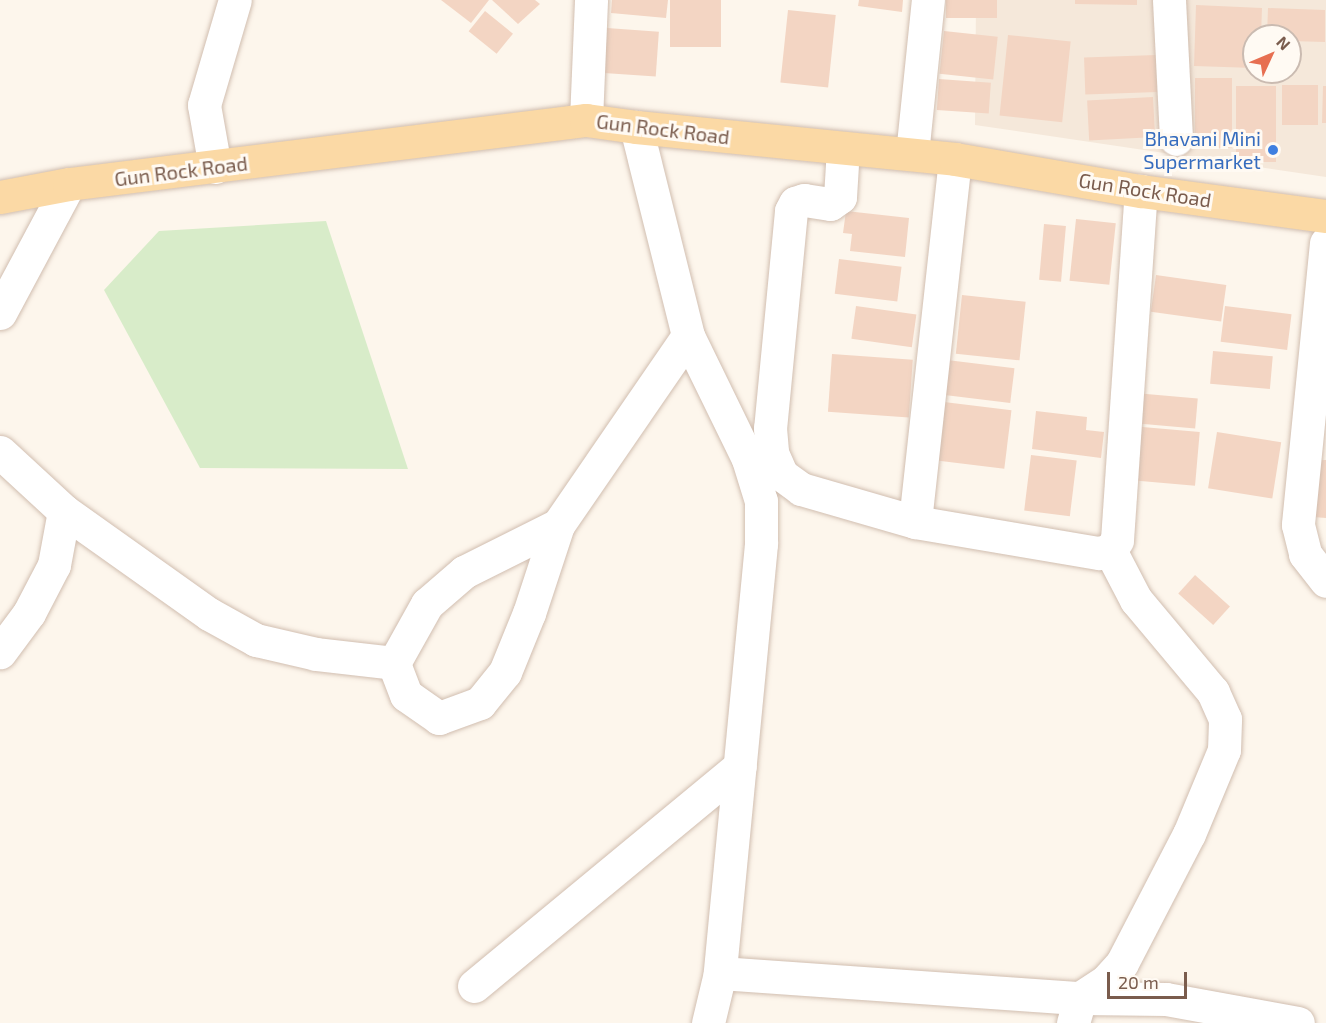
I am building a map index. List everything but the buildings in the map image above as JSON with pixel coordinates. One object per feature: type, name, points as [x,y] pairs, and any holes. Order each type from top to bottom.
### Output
[{"type":"main road","name":"Gun Rock Road","points":[[0,197],[69,184],[586,120],[636,128],[955,159],[1141,190],[1326,216]]},
{"type":"street","points":[[215,167],[204,105],[235,0]]},
{"type":"street","points":[[586,120],[591,0]]},
{"type":"street","points":[[912,154],[928,0]]},
{"type":"street","points":[[1169,0],[1176,139]]},
{"type":"street","points":[[636,128],[688,336],[748,459],[761,501],[761,544],[720,973],[708,1023]]},
{"type":"street","points":[[843,148],[840,197],[830,204],[804,200],[795,203],[791,212],[770,428],[772,453],[782,475],[801,489],[915,522],[1099,553],[1110,550],[1117,540],[1141,190]]},
{"type":"street","points":[[915,522],[955,159]]},
{"type":"street","points":[[0,313],[69,184]]},
{"type":"street","points":[[1326,243],[1298,525],[1305,554],[1326,581]]},
{"type":"street","points":[[393,663],[406,695],[439,718],[480,703],[506,672],[529,613],[558,525],[688,336]]},
{"type":"street","points":[[0,452],[64,511],[209,614],[256,640],[316,654],[393,663]]},
{"type":"street","points":[[0,652],[29,613],[54,565],[64,511]]},
{"type":"street","points":[[393,663],[427,604],[464,572],[558,525]]},
{"type":"street","points":[[1076,1010],[1122,963],[1190,834],[1224,750],[1225,719],[1213,692],[1136,600],[1110,550]]},
{"type":"street","points":[[474,986],[740,766]]},
{"type":"street","points":[[720,973],[1076,1010],[1166,999],[1298,1023]]},
{"type":"shaded area","points":[[976,0],[1326,0],[1326,177],[975,125]]},
{"type":"green space","points":[[326,221],[408,469],[200,468],[104,290],[159,231]]},
{"type":"place","name":"Bhavani Mini Supermarket","points":[[1273,150]]}]
